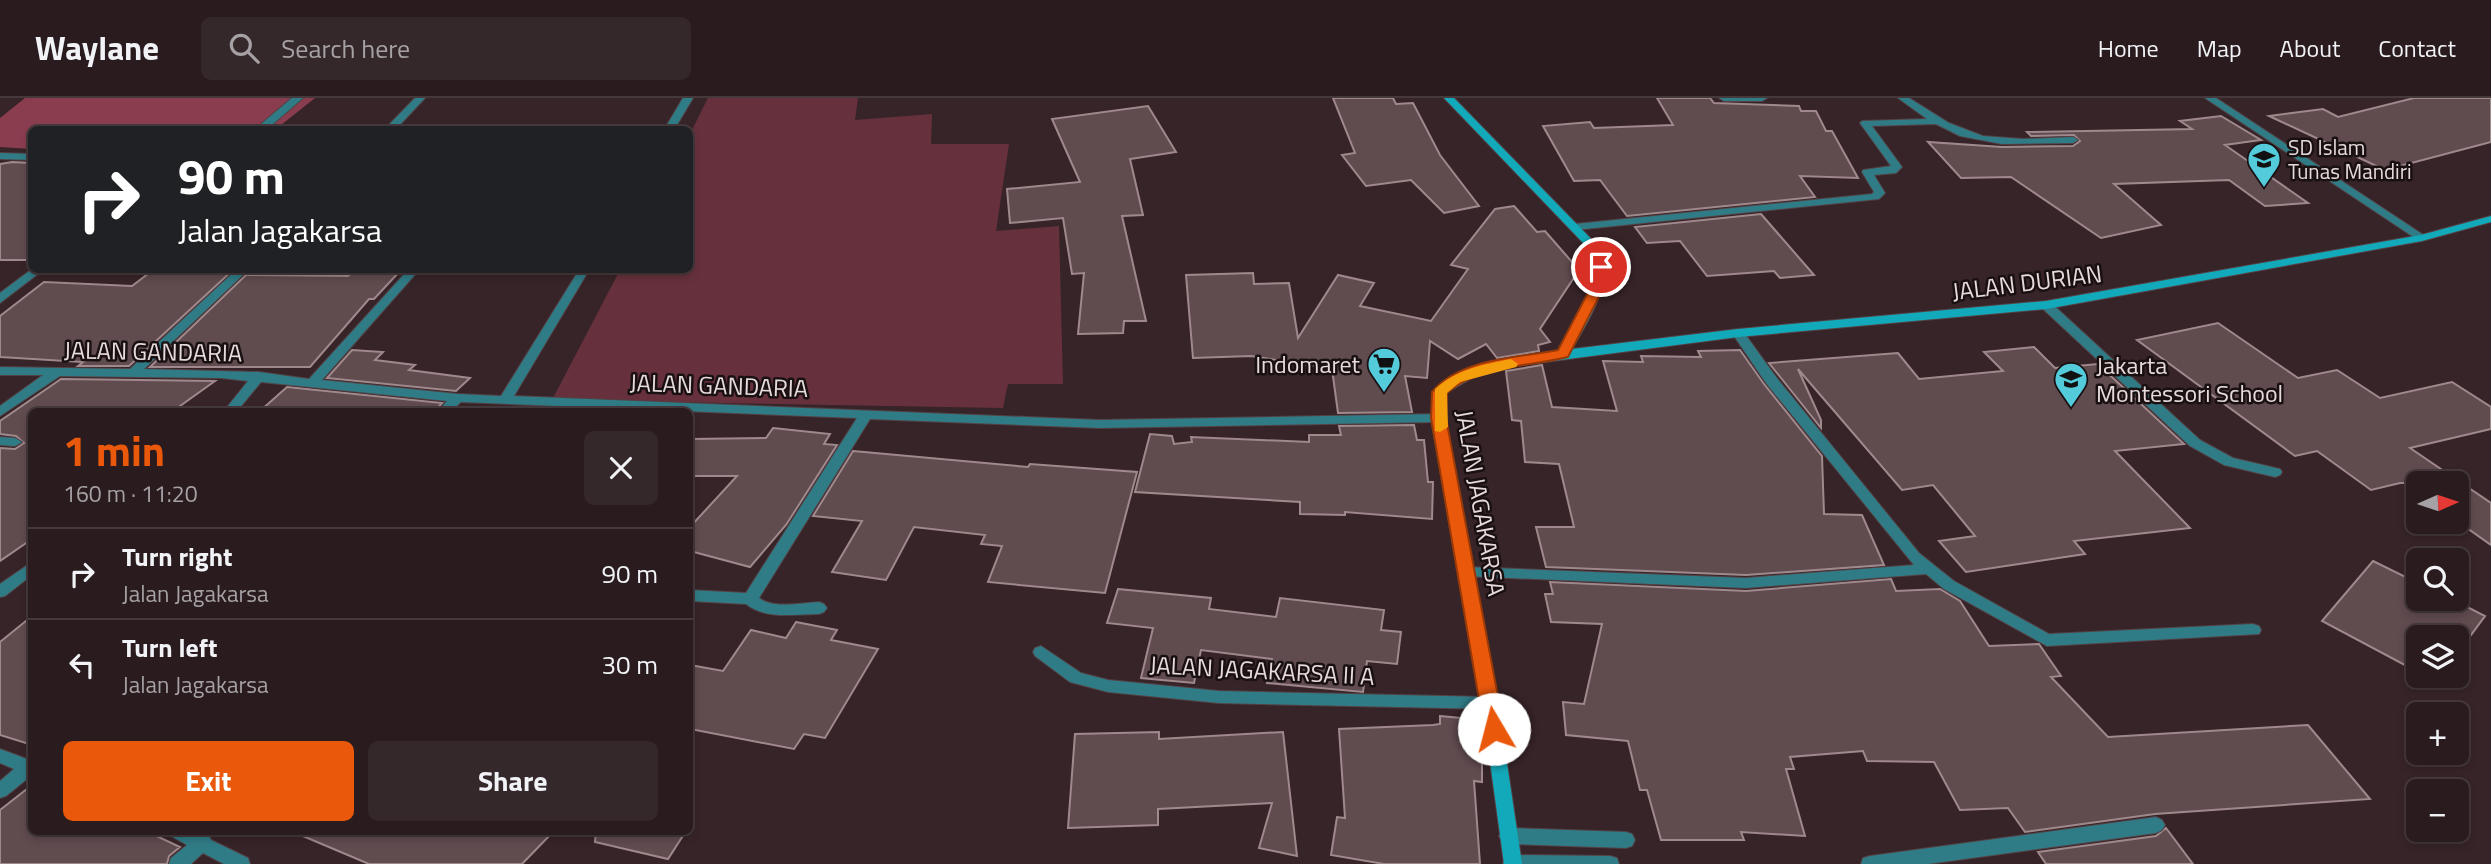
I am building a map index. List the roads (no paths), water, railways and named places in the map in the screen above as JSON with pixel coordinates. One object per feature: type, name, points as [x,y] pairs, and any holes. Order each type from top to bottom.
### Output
[{"type":"main road","points":[[1449,98],[1593,247],[1601,267],[1598,285],[1563,354]]},
{"type":"main road","name":"JALAN DURIAN","points":[[1563,354],[1738,333],[2046,305],[2422,238],[2491,219]]},
{"type":"main road","name":"JALAN JAGAKARSA","points":[[1512,863],[1490,703],[1438,418],[1440,392],[1455,379],[1478,370],[1563,354]]},
{"type":"street","points":[[264,126],[298,98]]},
{"type":"street","points":[[393,126],[420,98]]},
{"type":"street","points":[[671,126],[688,98]]},
{"type":"street","points":[[1724,98],[1762,98]]},
{"type":"street","points":[[1903,98],[1934,122],[1986,141],[2073,140]]},
{"type":"street","points":[[2210,98],[2422,238]]},
{"type":"street","points":[[1575,227],[1875,197],[1880,193],[1867,172],[1892,171],[1896,167],[1865,123],[1934,122]]},
{"type":"street","points":[[0,156],[28,157]]},
{"type":"street","points":[[0,299],[33,273]]},
{"type":"street","points":[[134,372],[239,273]]},
{"type":"street","points":[[313,382],[411,273]]},
{"type":"street","points":[[505,400],[582,273]]},
{"type":"street","points":[[2046,305],[2195,443],[2229,462],[2275,472]]},
{"type":"street","points":[[1738,333],[1819,441],[1927,569],[2048,640],[2253,630]]},
{"type":"street","name":"JALAN GANDARIA","points":[[0,372],[259,376],[458,398],[867,412],[1100,424],[1438,418]]},
{"type":"street","points":[[0,412],[55,373]]},
{"type":"street","points":[[232,408],[259,376]]},
{"type":"street","points":[[447,408],[458,398]]},
{"type":"street","points":[[750,599],[867,412]]},
{"type":"street","points":[[1467,572],[1746,583],[1927,569]]},
{"type":"street","points":[[0,592],[28,570]]},
{"type":"street","points":[[693,596],[750,599],[759,606],[776,609],[819,608]]},
{"type":"street","name":"JALAN JAGAKARSA II A","points":[[1041,652],[1076,678],[1108,686],[1219,697],[1490,703]]},
{"type":"street","points":[[0,756],[28,765]]},
{"type":"street","points":[[0,791],[28,768]]},
{"type":"street","points":[[1870,864],[2156,825]]},
{"type":"street","points":[[186,835],[241,864]]},
{"type":"street","points":[[1508,836],[1626,840]]},
{"type":"street","points":[[178,864],[203,842]]},
{"type":"street","points":[[1512,863],[1610,864]]},
{"type":"place","name":"SD Islam Tunas Mandiri","points":[[2264,189]]},
{"type":"place","name":"Indomaret","points":[[1384,394]]},
{"type":"place","name":"Jakarta Montessori School","points":[[2071,409]]}]
